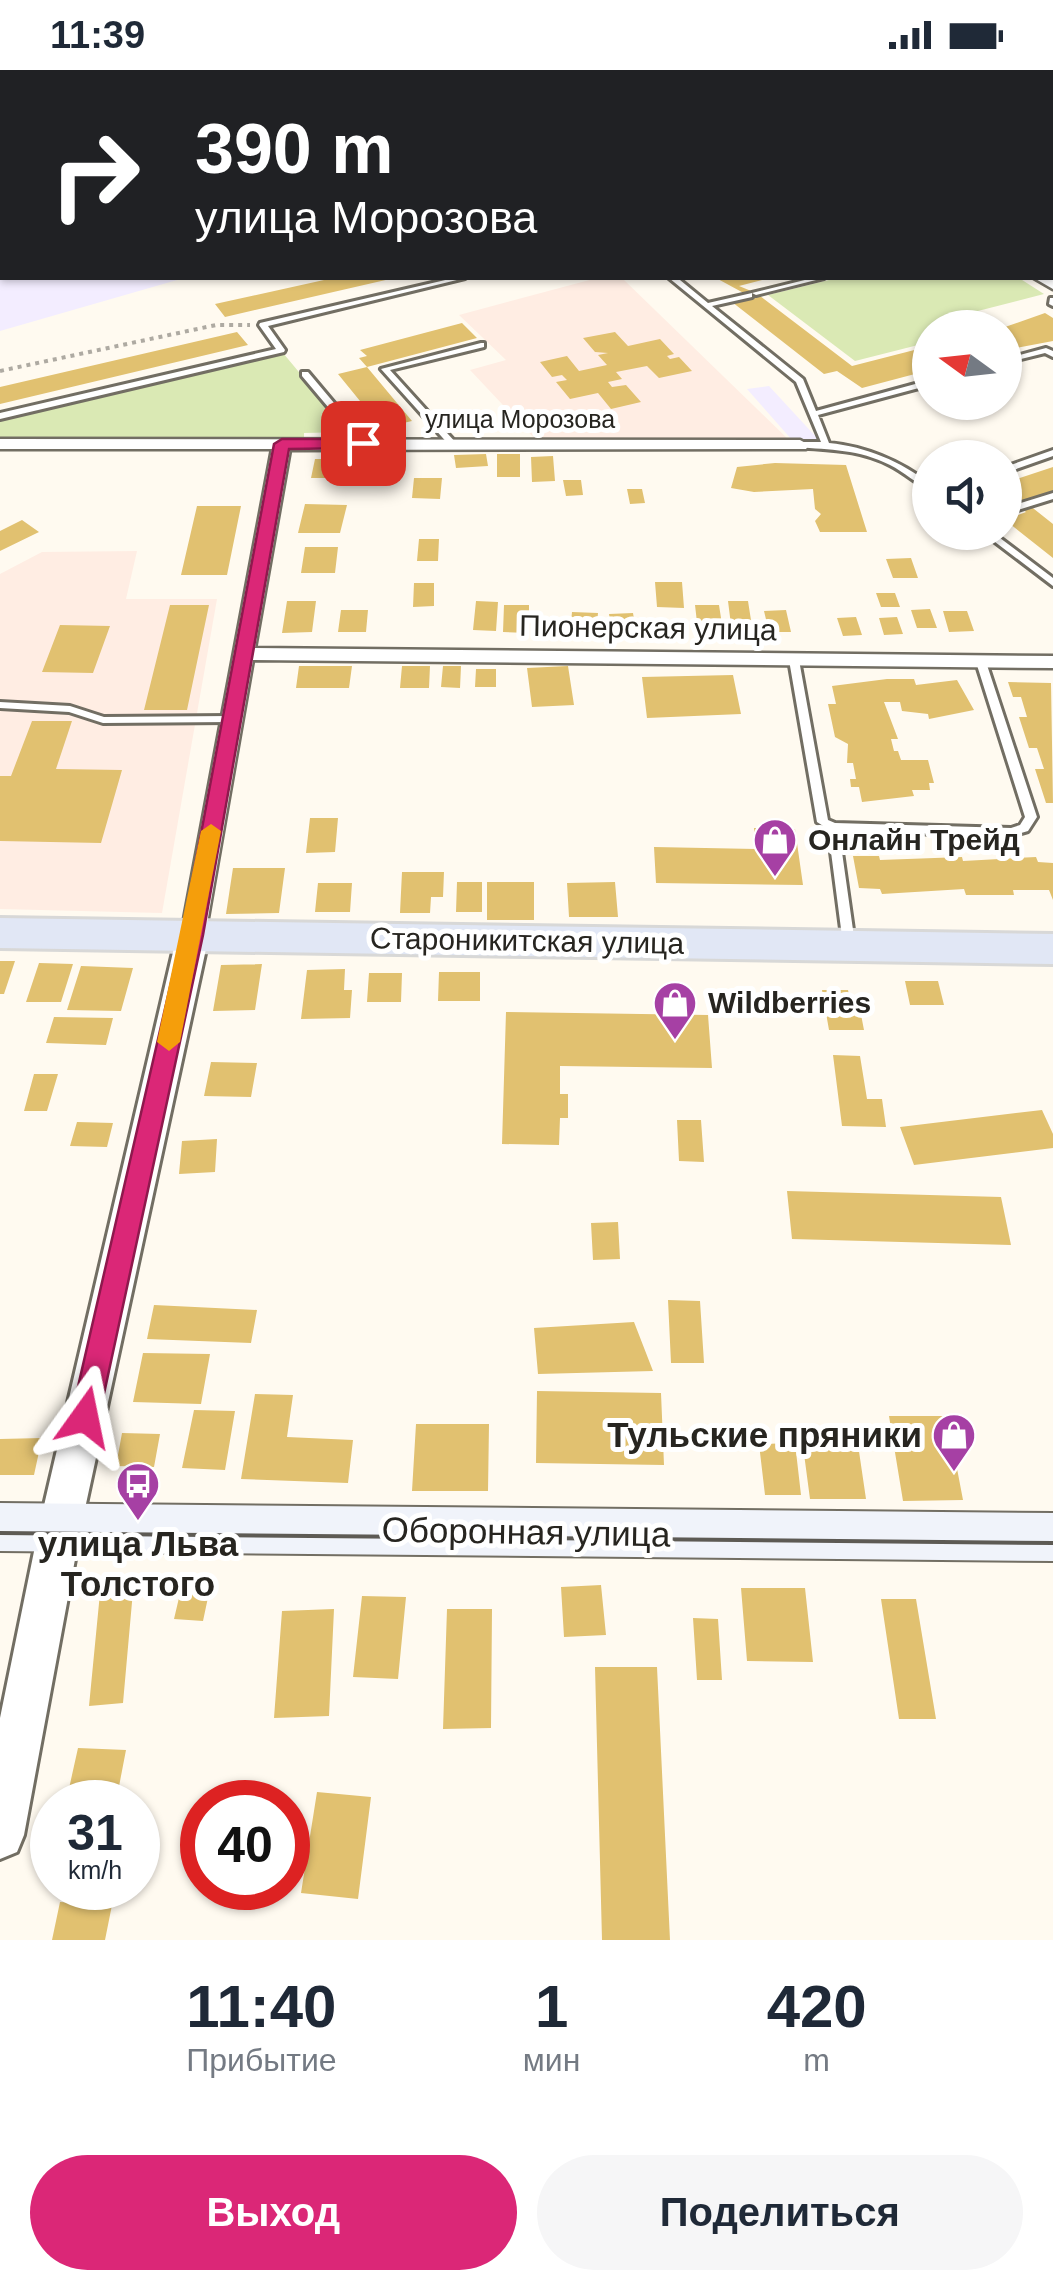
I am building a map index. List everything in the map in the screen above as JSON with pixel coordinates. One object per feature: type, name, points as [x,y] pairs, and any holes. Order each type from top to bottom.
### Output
[{"type":"main road","name":"Староникитская улица","points":[[0,933],[1053,949]]},
{"type":"main road","name":"Оборонная улица","points":[[0,1527],[1053,1537]]},
{"type":"street","name":"улица Морозова","points":[[0,444],[800,445]]},
{"type":"street","points":[[0,1835],[60,1527],[192,935],[282,444]]},
{"type":"street","name":"Пионерская улица","points":[[242,654],[1053,662]]},
{"type":"lane","points":[[0,416],[282,350],[262,324],[452,280]]},
{"type":"lane","points":[[676,280],[800,381],[826,445]]},
{"type":"lane","points":[[708,305],[812,280]]},
{"type":"lane","points":[[453,444],[385,369],[482,345]]},
{"type":"lane","points":[[1022,357],[1046,350],[1053,355]]},
{"type":"lane","points":[[305,374],[363,443]]},
{"type":"lane","points":[[813,414],[912,387]]},
{"type":"lane","points":[[800,445],[860,448],[912,474]]},
{"type":"lane","points":[[1022,464],[1053,454]]},
{"type":"lane","points":[[1022,506],[1053,496]]},
{"type":"lane","points":[[1010,550],[1053,583]]},
{"type":"lane","points":[[794,660],[824,822],[832,828],[1011,832],[1024,828],[1031,817],[981,662]]},
{"type":"lane","points":[[0,704],[70,709],[103,720],[230,719]]},
{"type":"lane","points":[[832,828],[849,946]]},
{"type":"path","points":[[0,371],[216,325],[262,324]]},
{"type":"shaded area","points":[[0,280],[177,280],[0,331]]},
{"type":"shaded area","points":[[590,280],[624,280],[789,440],[535,439],[470,370],[506,360],[459,315]]},
{"type":"shaded area","points":[[769,386],[818,439],[792,440],[747,389]]},
{"type":"shaded area","points":[[137,551],[126,599],[217,599],[162,913],[0,909],[0,574],[42,552]]},
{"type":"green space","points":[[829,280],[1022,280],[1044,294],[982,310],[912,310],[912,347],[855,361],[768,295]]},
{"type":"green space","points":[[283,353],[349,432],[304,433],[304,440],[0,441],[0,420]]},
{"type":"building","points":[[324,280],[386,280],[225,317],[215,304]]},
{"type":"building","points":[[720,280],[762,280],[739,286],[756,293],[852,366],[912,351],[912,375],[862,388],[837,371],[824,374],[732,302],[751,297]]},
{"type":"building","points":[[1045,313],[1053,318],[1053,341],[1022,347],[1022,321]]},
{"type":"building","points":[[462,323],[477,338],[367,367],[359,358],[367,356],[360,350]]},
{"type":"building","points":[[237,332],[248,345],[0,404],[0,387]]},
{"type":"building","points":[[615,332],[628,346],[660,339],[674,354],[667,356],[670,359],[679,357],[692,371],[659,378],[647,366],[616,372],[622,379],[608,382],[612,387],[626,385],[641,402],[611,409],[598,393],[570,399],[556,382],[567,380],[562,375],[552,377],[540,362],[567,356],[579,371],[607,365],[598,355],[608,353],[595,352],[583,338]]},
{"type":"building","points":[[367,367],[412,421],[382,428],[338,374]]},
{"type":"building","points":[[486,454],[488,466],[456,468],[454,455]]},
{"type":"building","points":[[497,454],[520,454],[520,477],[497,477]]},
{"type":"building","points":[[553,456],[555,481],[532,482],[531,457]]},
{"type":"building","points":[[315,459],[333,459],[330,478],[311,478]]},
{"type":"building","points":[[775,463],[846,465],[867,532],[820,532],[815,521],[821,514],[815,509],[813,489],[754,492],[731,488],[737,467]]},
{"type":"building","points":[[1053,467],[1053,491],[1024,501],[1053,524],[1053,558],[1022,533],[1022,514],[1026,512],[1022,509],[1022,477]]},
{"type":"building","points":[[414,478],[442,478],[440,499],[412,498]]},
{"type":"building","points":[[563,480],[581,480],[583,495],[566,496]]},
{"type":"building","points":[[627,489],[642,489],[645,503],[630,504]]},
{"type":"building","points":[[305,504],[347,505],[340,533],[298,533]]},
{"type":"building","points":[[197,506],[241,506],[227,575],[181,575]]},
{"type":"building","points":[[22,520],[39,532],[0,551],[0,531]]},
{"type":"building","points":[[419,539],[439,539],[438,561],[417,561]]},
{"type":"building","points":[[305,547],[338,547],[335,573],[301,573]]},
{"type":"building","points":[[911,558],[918,578],[893,578],[886,559]]},
{"type":"building","points":[[655,582],[682,582],[684,608],[657,607]]},
{"type":"building","points":[[414,583],[434,583],[434,606],[413,607]]},
{"type":"building","points":[[876,593],[895,593],[900,607],[881,607]]},
{"type":"building","points":[[287,601],[316,601],[312,632],[282,633]]},
{"type":"building","points":[[476,601],[498,602],[496,631],[473,630]]},
{"type":"building","points":[[728,601],[748,601],[753,633],[732,633]]},
{"type":"building","points":[[170,605],[209,605],[187,710],[144,710]]},
{"type":"building","points":[[504,605],[529,605],[529,633],[503,632]]},
{"type":"building","points":[[695,605],[719,605],[723,631],[698,631]]},
{"type":"building","points":[[930,609],[937,628],[917,628],[911,610]]},
{"type":"building","points":[[341,610],[368,610],[366,632],[338,632]]},
{"type":"building","points":[[786,610],[791,632],[769,632],[764,611]]},
{"type":"building","points":[[943,611],[967,611],[974,631],[949,632]]},
{"type":"building","points":[[572,612],[598,613],[596,633],[570,632]]},
{"type":"building","points":[[633,613],[636,631],[612,632],[609,614]]},
{"type":"building","points":[[856,617],[862,635],[843,636],[837,618]]},
{"type":"building","points":[[897,617],[903,634],[884,635],[879,618]]},
{"type":"building","points":[[60,625],[110,626],[93,673],[42,672]]},
{"type":"building","points":[[299,666],[352,666],[349,688],[296,688]]},
{"type":"building","points":[[402,666],[430,666],[429,688],[400,688]]},
{"type":"building","points":[[443,666],[461,666],[460,688],[441,687]]},
{"type":"building","points":[[568,666],[574,705],[532,707],[527,668]]},
{"type":"building","points":[[476,669],[496,669],[496,687],[475,687]]},
{"type":"building","points":[[733,675],[741,714],[647,718],[642,677]]},
{"type":"building","points":[[914,679],[916,685],[957,680],[974,710],[929,719],[928,714],[902,711],[900,702],[884,702],[898,739],[891,739],[894,751],[898,751],[901,760],[928,760],[934,783],[929,783],[930,790],[912,790],[914,796],[862,802],[859,787],[851,787],[850,779],[856,779],[853,763],[847,763],[848,744],[835,737],[828,704],[836,704],[832,686]]},
{"type":"building","points":[[1008,682],[1051,683],[1053,803],[1046,803],[1035,769],[1044,769],[1037,748],[1029,748],[1019,717],[1027,717],[1021,697],[1013,697]]},
{"type":"building","points":[[32,721],[72,721],[56,769],[122,770],[101,843],[0,841],[0,776],[11,776]]},
{"type":"building","points":[[310,818],[338,818],[335,852],[306,853]]},
{"type":"building","points":[[754,828],[795,829],[803,885],[656,883],[654,847],[756,849]]},
{"type":"building","points":[[853,856],[879,856],[880,860],[962,857],[963,861],[1036,857],[1038,862],[1053,863],[1053,900],[1049,890],[1013,890],[1014,895],[966,895],[964,889],[882,894],[880,889],[859,888]]},
{"type":"building","points":[[233,868],[285,868],[279,913],[226,914]]},
{"type":"building","points":[[402,872],[444,872],[443,897],[431,897],[430,913],[400,913]]},
{"type":"building","points":[[457,882],[482,882],[482,912],[456,912]]},
{"type":"building","points":[[487,882],[534,882],[534,920],[487,920]]},
{"type":"building","points":[[615,882],[618,917],[569,917],[567,883]]},
{"type":"building","points":[[318,883],[352,883],[350,912],[315,912]]},
{"type":"building","points":[[0,961],[15,961],[4,994],[0,994]]},
{"type":"building","points":[[39,963],[73,964],[61,1002],[26,1002]]},
{"type":"building","points":[[262,964],[255,1010],[213,1011],[221,965]]},
{"type":"building","points":[[81,966],[133,968],[121,1011],[67,1010]]},
{"type":"building","points":[[345,969],[344,990],[352,990],[350,1018],[301,1019],[307,970]]},
{"type":"building","points":[[439,972],[480,972],[480,1001],[438,1001]]},
{"type":"building","points":[[369,973],[402,973],[401,1002],[367,1002]]},
{"type":"building","points":[[905,981],[938,981],[944,1005],[910,1005]]},
{"type":"building","points":[[822,990],[848,990],[850,999],[858,999],[864,1030],[829,1030]]},
{"type":"building","points":[[506,1012],[708,1015],[712,1068],[560,1066],[560,1094],[568,1094],[568,1118],[560,1118],[559,1145],[502,1144]]},
{"type":"building","points":[[54,1017],[113,1018],[106,1045],[46,1043]]},
{"type":"building","points":[[833,1055],[860,1056],[867,1099],[882,1099],[886,1127],[842,1126]]},
{"type":"building","points":[[211,1062],[257,1063],[251,1097],[204,1096]]},
{"type":"building","points":[[34,1074],[58,1074],[47,1111],[24,1111]]},
{"type":"building","points":[[1042,1110],[1053,1134],[1053,1148],[914,1165],[900,1127]]},
{"type":"building","points":[[677,1120],[701,1120],[704,1162],[679,1161]]},
{"type":"building","points":[[77,1122],[113,1123],[107,1147],[70,1146]]},
{"type":"building","points":[[217,1139],[215,1172],[179,1174],[182,1141]]},
{"type":"building","points":[[787,1191],[1001,1197],[1011,1245],[792,1239]]},
{"type":"building","points":[[618,1222],[620,1259],[593,1260],[591,1223]]},
{"type":"building","points":[[668,1300],[700,1301],[704,1363],[671,1363]]},
{"type":"building","points":[[154,1305],[257,1310],[251,1343],[147,1339]]},
{"type":"building","points":[[634,1322],[653,1371],[538,1374],[534,1328]]},
{"type":"building","points":[[143,1353],[210,1354],[201,1404],[133,1402]]},
{"type":"building","points":[[537,1391],[661,1393],[664,1465],[536,1463]]},
{"type":"building","points":[[255,1394],[293,1395],[287,1437],[353,1440],[348,1483],[241,1479]]},
{"type":"building","points":[[194,1410],[235,1411],[225,1470],[182,1468]]},
{"type":"building","points":[[889,1416],[947,1416],[963,1500],[903,1501]]},
{"type":"building","points":[[416,1424],[489,1424],[488,1491],[412,1491]]},
{"type":"building","points":[[801,1431],[856,1431],[866,1499],[810,1499]]},
{"type":"building","points":[[122,1433],[160,1434],[154,1467],[116,1466]]},
{"type":"building","points":[[42,1438],[34,1475],[0,1475],[0,1439]]},
{"type":"building","points":[[795,1443],[801,1495],[765,1495],[759,1444]]},
{"type":"building","points":[[182,1585],[210,1588],[203,1621],[174,1619]]},
{"type":"building","points":[[601,1585],[606,1635],[564,1637],[561,1587]]},
{"type":"building","points":[[741,1588],[805,1588],[813,1662],[747,1661]]},
{"type":"building","points":[[133,1591],[123,1703],[89,1706],[100,1593]]},
{"type":"building","points":[[362,1596],[406,1597],[398,1679],[353,1677]]},
{"type":"building","points":[[881,1599],[916,1599],[936,1719],[899,1719]]},
{"type":"building","points":[[334,1609],[329,1716],[274,1718],[282,1611]]},
{"type":"building","points":[[447,1609],[492,1609],[491,1728],[443,1729]]},
{"type":"building","points":[[693,1618],[718,1619],[722,1680],[697,1680]]},
{"type":"building","points":[[595,1667],[657,1667],[670,1940],[602,1940]]},
{"type":"building","points":[[78,1748],[126,1750],[120,1780],[71,1780]]},
{"type":"building","points":[[317,1792],[371,1797],[358,1899],[310,1894],[310,1836]]},
{"type":"building","points":[[58,1910],[111,1910],[105,1940],[52,1940]]},
{"type":"tram line","points":[[0,1533],[1053,1543]]},
{"type":"slow traffic","points":[[169,1042],[211,831]]},
{"type":"place","name":"Онлайн Трейд","points":[[775,878]]},
{"type":"place","name":"Wildberries","points":[[675,1041]]},
{"type":"place","name":"Тульские пряники","points":[[954,1473]]},
{"type":"place","name":"улица Льва Толстого","points":[[138,1522]]},
{"type":"route","points":[[85,1417],[192,935],[282,444],[363,443]]}]
